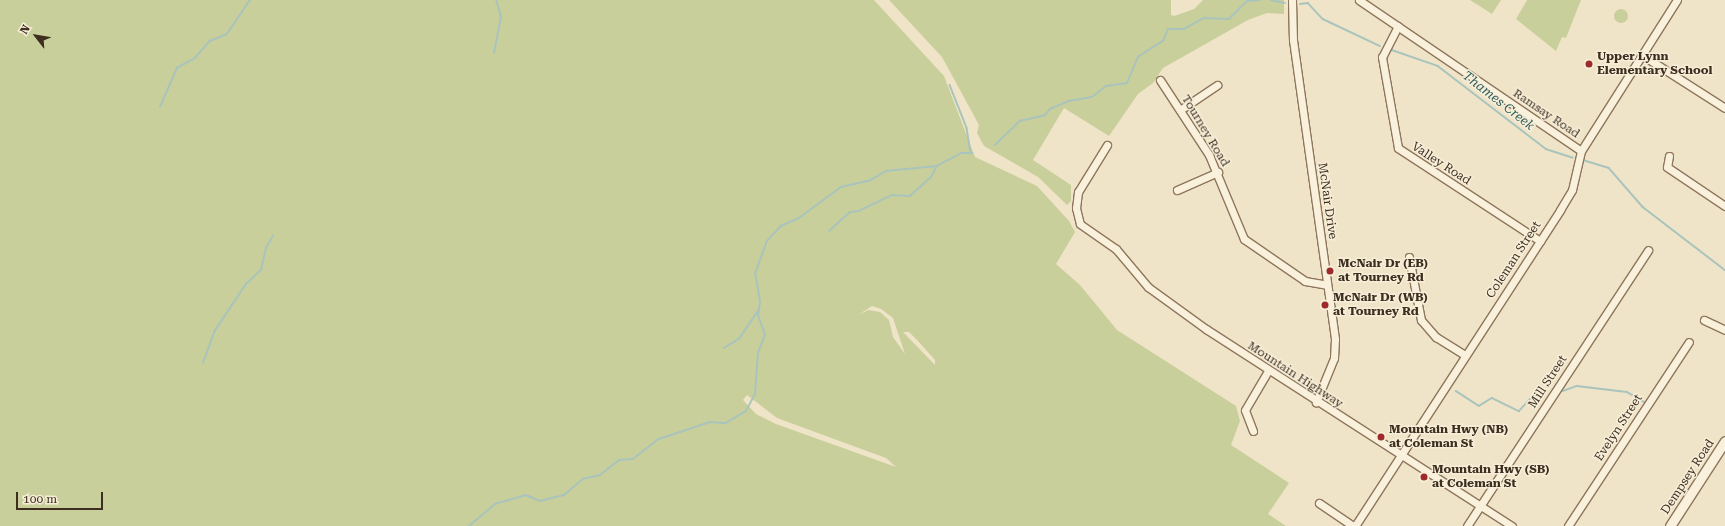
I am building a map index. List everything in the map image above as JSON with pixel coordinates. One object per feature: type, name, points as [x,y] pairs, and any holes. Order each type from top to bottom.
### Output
[{"type":"street","name":"McNair Drive","points":[[1292,0],[1293,40],[1335,350],[1316,402]]},
{"type":"street","name":"Ramsay Road","points":[[1359,0],[1581,151]]},
{"type":"street","name":"Coleman Street","points":[[1354,526],[1572,190],[1581,151],[1677,0]]},
{"type":"street","name":"Valley Road","points":[[1398,26],[1382,57],[1398,148],[1540,241]]},
{"type":"street","points":[[1642,55],[1725,108]]},
{"type":"street","name":"Tourney Road","points":[[1160,80],[1218,172],[1235,225],[1251,246],[1305,282],[1327,285]]},
{"type":"street","points":[[1180,110],[1217,85]]},
{"type":"street","name":"Mountain Highway","points":[[1107,145],[1078,192],[1076,208],[1080,224],[1120,253],[1148,287],[1268,371],[1512,526]]},
{"type":"street","points":[[1669,156],[1667,167],[1725,206]]},
{"type":"street","points":[[1177,190],[1218,172]]},
{"type":"street","name":"Mill Street","points":[[1467,526],[1648,250]]},
{"type":"street","points":[[1409,257],[1422,320],[1436,337],[1465,355]]},
{"type":"street","points":[[1704,320],[1725,330]]},
{"type":"street","name":"Evelyn Street","points":[[1568,526],[1689,342]]},
{"type":"street","points":[[1253,431],[1245,410],[1268,371]]},
{"type":"street","name":"Dempsey Road","points":[[1670,526],[1725,441]]},
{"type":"street","points":[[1319,503],[1354,526]]},
{"type":"green space","points":[[0,0],[874,0],[944,76],[975,157],[1037,186],[1069,221],[1075,232],[1056,264],[1080,285],[1117,330],[1236,406],[1240,421],[1231,445],[1289,483],[1268,514],[1286,526],[0,526]],"holes":[[[872,306],[881,309],[893,318],[905,354],[893,337],[889,320],[880,312],[868,310],[858,315]],[[903,332],[909,332],[918,341],[935,360],[935,365]],[[747,395],[777,418],[886,458],[896,467],[776,424],[756,414],[743,400]]]},
{"type":"green space","points":[[889,0],[1171,0],[1171,15],[1174,16],[1194,9],[1203,0],[1284,0],[1284,14],[1267,13],[1248,20],[1163,68],[1153,83],[1138,94],[1109,136],[1064,108],[1033,160],[1071,185],[1071,201],[1067,205],[1038,177],[984,146],[977,133],[979,125],[942,57]]},
{"type":"green space","points":[[1470,0],[1501,0],[1492,14]]},
{"type":"green space","points":[[1527,0],[1581,0],[1566,38],[1562,37],[1556,51],[1516,19]]},
{"type":"green space","points":[[1621,9],[1626,11],[1628,16],[1626,21],[1621,23],[1616,21],[1614,16],[1616,11]]},
{"type":"waterway","points":[[160,107],[177,68],[195,58],[210,41],[227,34],[250,0]]},
{"type":"waterway","points":[[494,53],[501,17],[496,0]]},
{"type":"waterway","name":"Thames Creek","points":[[995,145],[1020,121],[1045,115],[1050,109],[1069,101],[1092,97],[1106,86],[1127,83],[1138,57],[1163,41],[1168,29],[1184,29],[1204,18],[1229,19],[1247,1],[1260,0]]},
{"type":"waterway","name":"Thames Creek","points":[[1271,0],[1285,3]]},
{"type":"waterway","name":"Thames Creek","points":[[1300,4],[1308,3],[1323,19],[1380,46]]},
{"type":"waterway","name":"Thames Creek","points":[[1389,49],[1438,66],[1546,149],[1573,158]]},
{"type":"waterway","points":[[950,85],[967,128],[971,153]]},
{"type":"waterway","name":"Thames Creek","points":[[469,526],[495,504],[526,495],[540,501],[564,495],[583,479],[600,475],[619,460],[633,459],[659,439],[710,422],[726,423],[746,411],[755,394],[758,353],[765,335],[758,316],[760,301],[755,274],[767,241],[781,226],[799,218],[841,187],[871,180],[886,171],[937,166],[961,153],[972,153]]},
{"type":"waterway","name":"Thames Creek","points":[[1583,160],[1609,168],[1643,207],[1725,270]]},
{"type":"waterway","points":[[829,231],[850,212],[859,211],[892,195],[910,196],[931,177],[937,166]]},
{"type":"waterway","points":[[203,363],[214,332],[246,284],[261,270],[266,248],[273,236]]},
{"type":"waterway","points":[[724,348],[739,339],[759,309]]},
{"type":"waterway","points":[[1563,391],[1577,386],[1627,392],[1644,402]]},
{"type":"waterway","points":[[1456,391],[1479,406],[1492,398],[1519,411],[1537,392]]},
{"type":"place","name":"Upper Lynn Elementary School","points":[[1589,64]]},
{"type":"place","name":"McNair Dr (EB) at Tourney Rd","points":[[1330,271]]},
{"type":"place","name":"McNair Dr (WB) at Tourney Rd","points":[[1325,305]]},
{"type":"place","name":"Mountain Hwy (NB) at Coleman St","points":[[1381,437]]},
{"type":"place","name":"Mountain Hwy (SB) at Coleman St","points":[[1424,477]]}]
